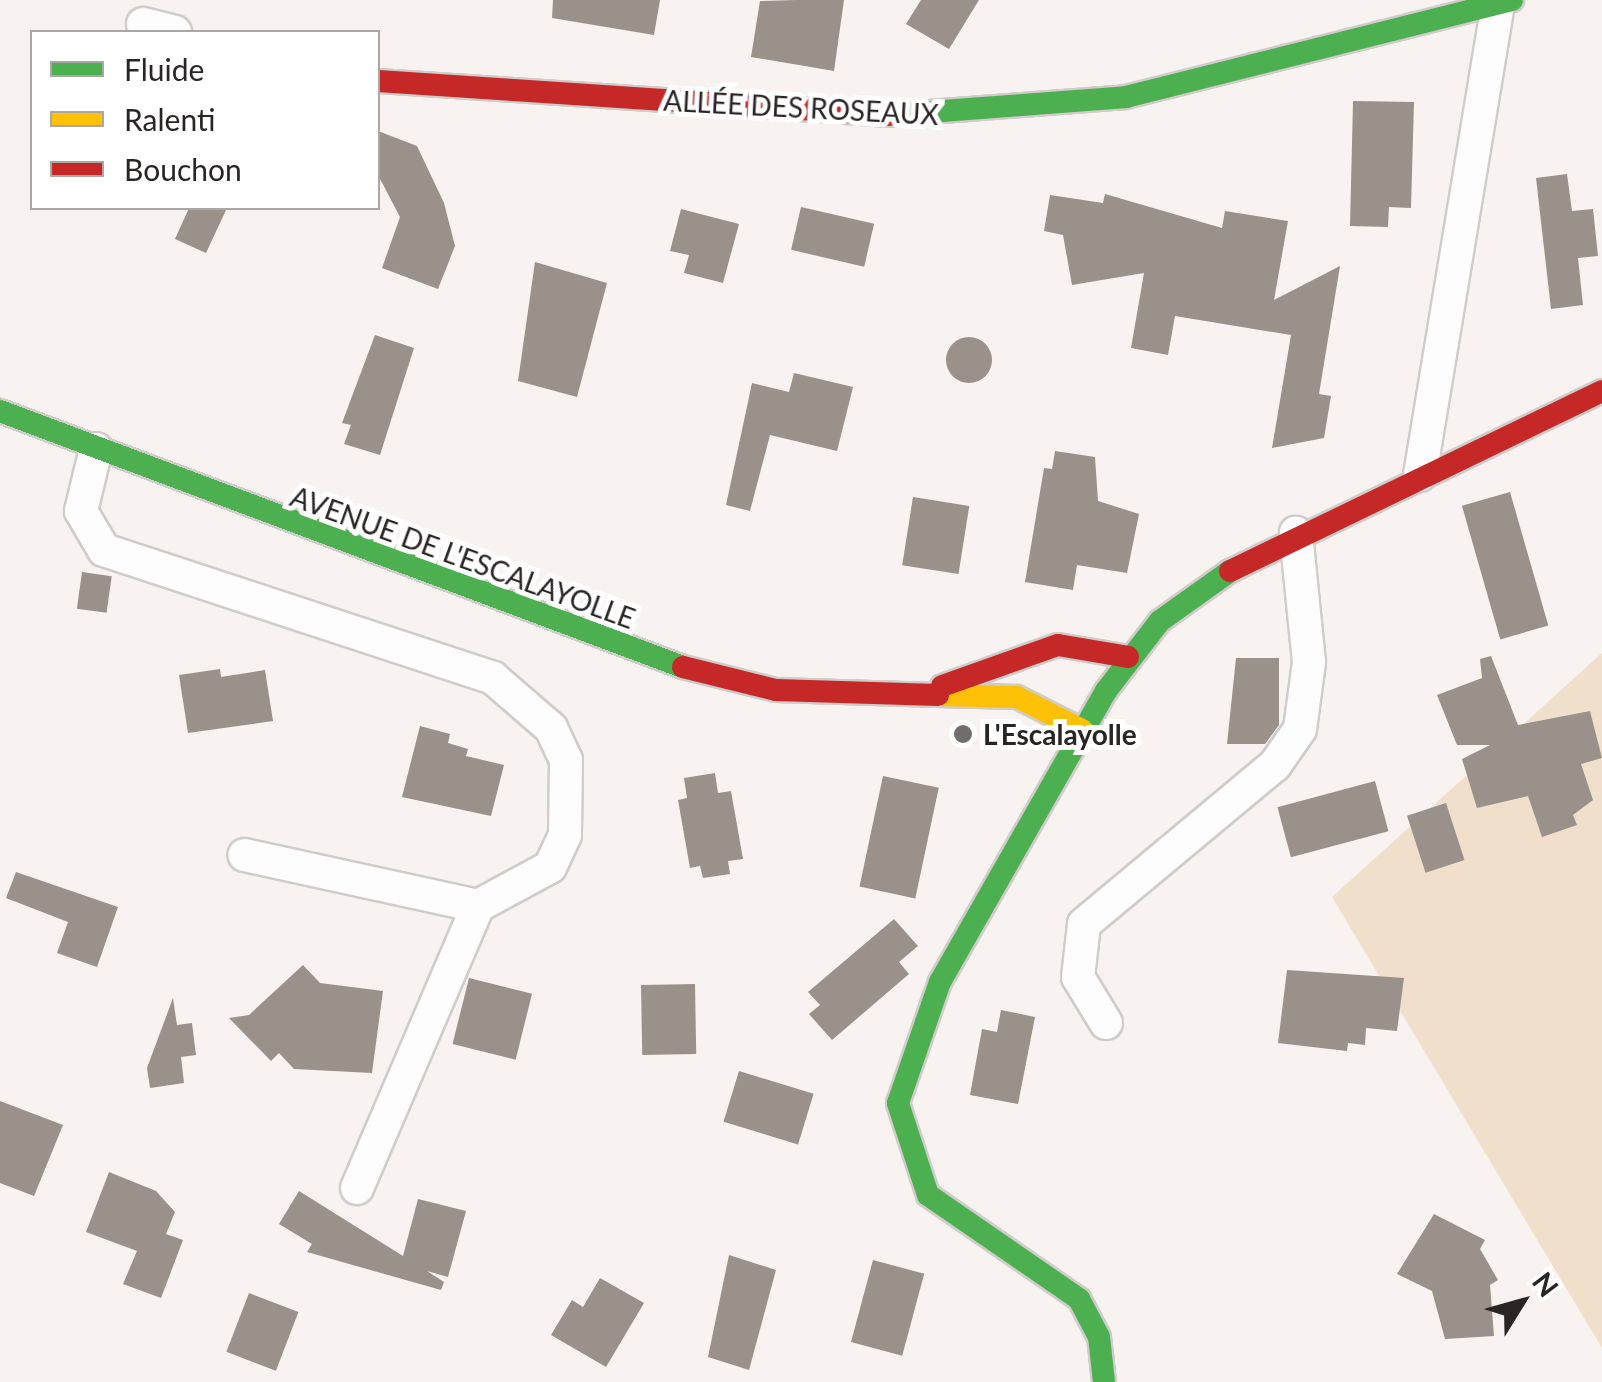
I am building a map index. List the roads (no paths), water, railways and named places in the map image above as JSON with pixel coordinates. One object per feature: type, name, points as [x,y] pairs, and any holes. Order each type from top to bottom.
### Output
[{"type":"street","name":"ALLÉE DES ROSEAUX","points":[[380,81],[936,118],[1126,97],[1505,1]]},
{"type":"street","points":[[1420,475],[1505,1]]},
{"type":"street","points":[[143,24],[168,30]]},
{"type":"street","points":[[1104,1382],[1100,1337],[1079,1299],[928,1195],[898,1103],[940,982],[1082,730],[1128,657],[1220,573],[1296,533],[1602,391]]},
{"type":"street","name":"AVENUE DE L'ESCALAYOLLE","points":[[0,412],[701,674],[776,690],[1016,697],[1082,730]]},
{"type":"street","points":[[96,449],[81,512],[104,550],[493,678],[551,728],[566,760],[564,835],[550,867],[478,906],[358,1188]]},
{"type":"street","points":[[1106,1022],[1078,977],[1084,924],[1275,765],[1300,729],[1309,662],[1296,533]]},
{"type":"street","name":"AVENUE DE L'ESCALAYOLLE","points":[[920,695],[1058,645],[1128,657]]},
{"type":"street","points":[[245,855],[478,906]]},
{"type":"place","name":"L'Escalayolle","points":[[963,734]]}]
